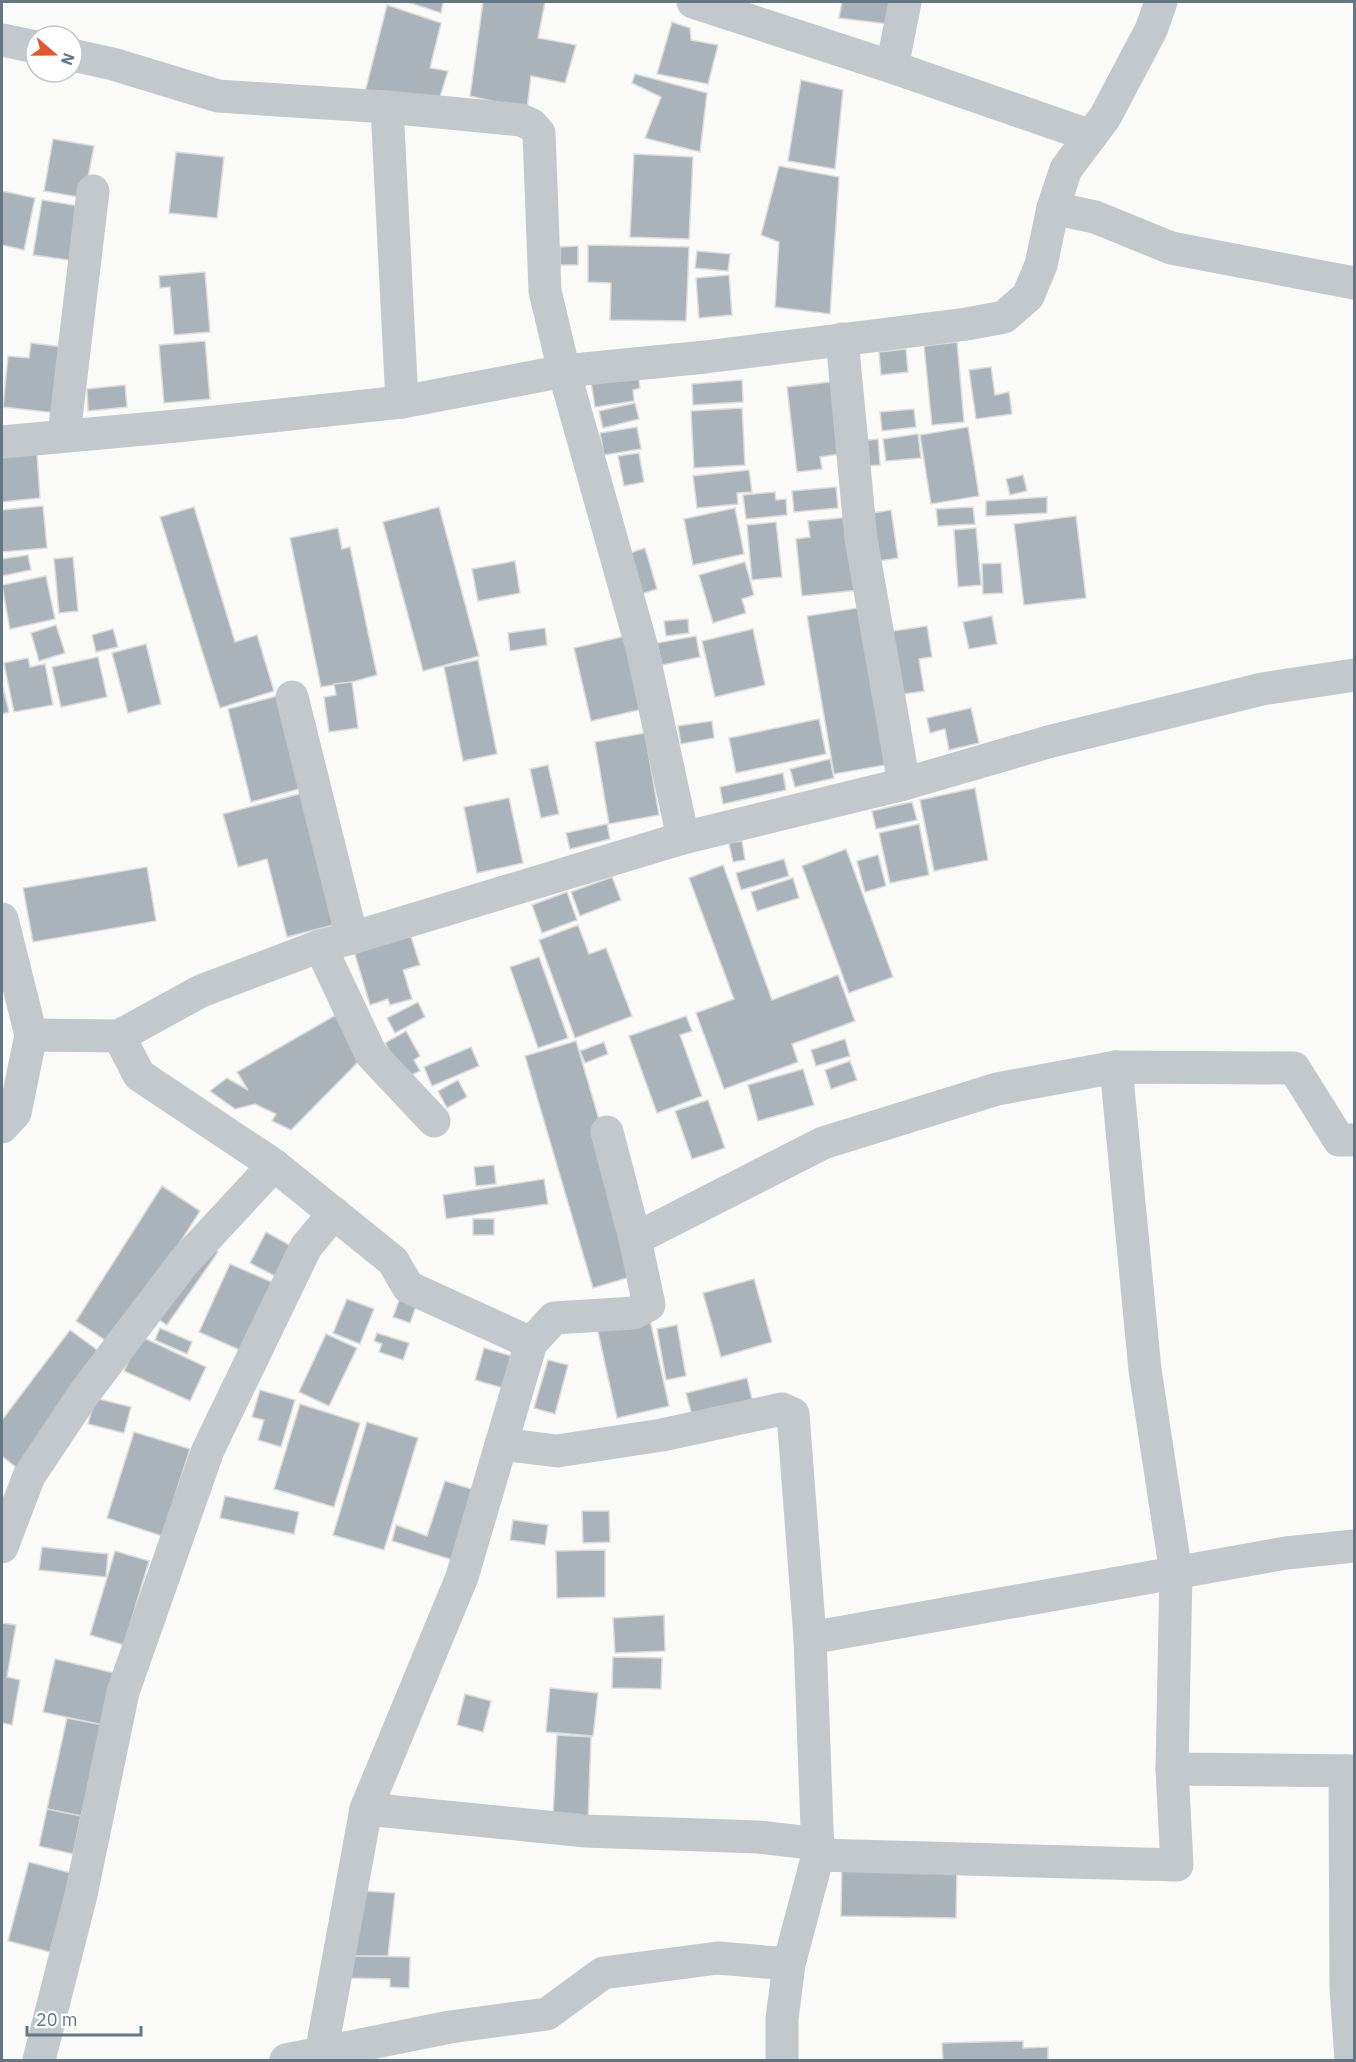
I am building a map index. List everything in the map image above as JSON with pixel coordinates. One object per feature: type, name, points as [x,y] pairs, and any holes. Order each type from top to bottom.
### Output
[{"type":"street","points":[[693,2],[892,67],[1091,136]]},
{"type":"street","points":[[892,67],[905,2]]},
{"type":"street","points":[[2,442],[402,402],[564,371],[705,357],[967,324],[1004,317],[1028,296],[1041,265],[1053,208],[1066,169],[1105,117],[1151,30],[1161,2]]},
{"type":"street","points":[[2,40],[24,45]]},
{"type":"street","points":[[84,58],[113,64],[218,96],[387,107],[521,120],[532,125],[539,133],[545,291],[564,371],[642,648],[683,838]]},
{"type":"street","points":[[387,107],[402,402]]},
{"type":"street","points":[[64,435],[93,191]]},
{"type":"street","points":[[1053,208],[1095,217],[1171,248],[1354,283]]},
{"type":"street","points":[[842,339],[861,540],[904,784]]},
{"type":"street","points":[[31,1035],[119,1036],[201,991],[320,946],[683,838],[904,784],[1048,742],[1262,689],[1354,675]]},
{"type":"street","points":[[292,697],[352,938]]},
{"type":"street","points":[[2,920],[31,1035],[15,1113],[2,1127]]},
{"type":"street","points":[[320,946],[371,1054],[434,1121]]},
{"type":"street","points":[[119,1036],[139,1075],[274,1165],[393,1261],[408,1287],[531,1343]]},
{"type":"street","points":[[635,1239],[823,1143],[997,1089],[1116,1067],[1294,1068],[1339,1140],[1354,1140]]},
{"type":"street","points":[[366,1809],[586,1831],[758,1837],[818,1850],[1177,1865],[1172,1769],[1176,1573],[1145,1370],[1116,1067]]},
{"type":"street","points":[[321,2054],[366,1809],[462,1576],[531,1343],[554,1318],[634,1313],[649,1305],[635,1239],[606,1132]]},
{"type":"street","points":[[2,1547],[29,1476],[84,1395],[183,1263],[274,1165]]},
{"type":"street","points":[[39,2061],[81,1895],[127,1681],[208,1450],[306,1247],[334,1213]]},
{"type":"street","points":[[501,1444],[557,1450],[662,1434],[782,1409],[793,1414],[810,1638],[818,1850],[789,1964],[782,2019],[782,2061]]},
{"type":"street","points":[[810,1638],[1286,1553],[1354,1546]]},
{"type":"street","points":[[1172,1769],[1350,1771],[1346,1988],[1351,2061]]},
{"type":"street","points":[[285,2061],[450,2027],[547,2014],[603,1973],[718,1958],[789,1964]]},
{"type":"building","points":[[408,2],[443,2],[441,13]]},
{"type":"building","points":[[483,2],[545,2],[538,38],[576,45],[565,83],[531,76],[527,109],[470,96]]},
{"type":"building","points":[[842,2],[893,2],[888,24],[839,18]]},
{"type":"building","points":[[387,5],[441,23],[430,68],[448,71],[440,97],[365,92]]},
{"type":"building","points":[[672,22],[690,28],[691,40],[718,45],[708,84],[657,74]]},
{"type":"building","points":[[635,74],[707,93],[700,152],[645,138],[661,97],[632,83]]},
{"type":"building","points":[[801,80],[843,90],[835,169],[788,161]]},
{"type":"building","points":[[53,139],[94,146],[84,198],[44,191]]},
{"type":"building","points":[[176,152],[224,157],[217,218],[169,213]]},
{"type":"building","points":[[634,154],[693,157],[689,239],[630,237]]},
{"type":"building","points":[[779,166],[839,177],[830,314],[775,307],[779,242],[761,235]]},
{"type":"building","points":[[2,191],[35,198],[24,250],[2,245]]},
{"type":"building","points":[[42,200],[85,207],[76,261],[33,255]]},
{"type":"building","points":[[588,245],[689,247],[686,321],[610,320],[611,283],[588,282]]},
{"type":"building","points":[[578,246],[578,265],[560,265],[560,247]]},
{"type":"building","points":[[697,251],[730,254],[728,271],[695,268]]},
{"type":"building","points":[[205,272],[210,332],[174,335],[170,287],[160,288],[159,276]]},
{"type":"building","points":[[729,275],[732,315],[699,318],[696,278]]},
{"type":"building","points":[[205,341],[210,399],[164,403],[159,345]]},
{"type":"building","points":[[957,342],[964,422],[932,425],[924,346]]},
{"type":"building","points":[[31,343],[63,347],[56,413],[3,407],[8,356],[29,358]]},
{"type":"building","points":[[906,349],[908,372],[881,375],[879,352]]},
{"type":"building","points":[[991,367],[995,395],[1009,392],[1012,414],[976,419],[969,370]]},
{"type":"building","points":[[638,374],[640,388],[633,390],[634,401],[595,407],[591,381]]},
{"type":"building","points":[[742,380],[743,402],[693,405],[692,384]]},
{"type":"building","points":[[838,381],[846,453],[820,457],[822,469],[797,472],[787,387]]},
{"type":"building","points":[[125,385],[127,407],[88,411],[87,389]]},
{"type":"building","points":[[635,403],[639,419],[603,428],[599,411]]},
{"type":"building","points":[[742,408],[745,465],[694,468],[691,411]]},
{"type":"building","points":[[914,409],[916,427],[882,431],[880,412]]},
{"type":"building","points":[[637,427],[641,449],[604,455],[600,433]]},
{"type":"building","points":[[968,427],[979,496],[931,504],[920,435]]},
{"type":"building","points":[[918,434],[921,458],[886,461],[883,439]]},
{"type":"building","points":[[878,439],[880,465],[862,466],[859,441]]},
{"type":"building","points":[[639,453],[644,482],[624,486],[618,456]]},
{"type":"building","points":[[37,454],[40,498],[2,502],[2,457]]},
{"type":"building","points":[[749,470],[752,492],[737,493],[738,504],[697,508],[693,476]]},
{"type":"building","points":[[1023,475],[1027,491],[1010,495],[1006,479]]},
{"type":"building","points":[[836,487],[838,508],[794,512],[792,491]]},
{"type":"building","points":[[775,492],[776,500],[786,499],[787,515],[746,519],[743,495]]},
{"type":"building","points":[[1047,497],[1047,513],[986,516],[986,501]]},
{"type":"building","points":[[43,506],[47,548],[2,552],[2,510]]},
{"type":"building","points":[[194,507],[235,642],[257,635],[274,691],[220,708],[160,517]]},
{"type":"building","points":[[439,507],[479,656],[423,671],[383,522]]},
{"type":"building","points":[[973,507],[975,524],[938,526],[936,509]]},
{"type":"building","points":[[735,508],[744,554],[693,565],[684,519]]},
{"type":"building","points":[[891,510],[898,558],[879,561],[872,513]]},
{"type":"building","points":[[1076,516],[1086,598],[1024,605],[1014,524]]},
{"type":"building","points":[[852,517],[859,590],[802,596],[796,539],[810,537],[808,521]]},
{"type":"building","points":[[776,522],[782,577],[752,580],[747,525]]},
{"type":"building","points":[[338,528],[342,549],[350,547],[377,675],[321,687],[290,538]]},
{"type":"building","points":[[976,528],[981,585],[958,587],[954,530]]},
{"type":"building","points":[[645,548],[657,589],[638,595],[627,554]]},
{"type":"building","points":[[28,555],[31,570],[2,576],[2,559]]},
{"type":"building","points":[[73,557],[78,611],[59,613],[54,559]]},
{"type":"building","points":[[515,561],[520,593],[478,601],[472,569]]},
{"type":"building","points":[[745,562],[754,595],[742,599],[746,613],[713,623],[699,575]]},
{"type":"building","points":[[1001,563],[1003,593],[983,594],[982,564]]},
{"type":"building","points":[[46,576],[55,619],[10,629],[2,585]]},
{"type":"building","points":[[864,607],[891,764],[834,774],[807,616]]},
{"type":"building","points":[[992,616],[997,644],[969,649],[963,622]]},
{"type":"building","points":[[688,619],[689,633],[666,636],[664,621]]},
{"type":"building","points":[[56,625],[65,653],[39,661],[31,633]]},
{"type":"building","points":[[927,626],[932,657],[919,659],[924,691],[897,695],[887,632]]},
{"type":"building","points":[[545,628],[547,645],[510,651],[508,633]]},
{"type":"building","points":[[113,629],[118,647],[96,652],[92,635]]},
{"type":"building","points":[[753,629],[765,685],[715,697],[702,641]]},
{"type":"building","points":[[626,636],[643,709],[591,721],[574,648]]},
{"type":"building","points":[[696,636],[700,657],[662,665],[657,643]]},
{"type":"building","points":[[146,644],[161,704],[128,713],[112,653]]},
{"type":"building","points":[[98,657],[107,697],[61,707],[52,667]]},
{"type":"building","points":[[28,658],[30,667],[45,664],[53,705],[14,712],[4,663]]},
{"type":"building","points":[[478,660],[497,754],[463,761],[444,667]]},
{"type":"building","points":[[352,682],[358,728],[329,732],[324,697],[336,695],[334,684]]},
{"type":"building","points":[[2,684],[9,712],[2,714]]},
{"type":"building","points":[[281,695],[306,787],[251,802],[228,709]]},
{"type":"building","points":[[971,708],[979,743],[949,750],[945,729],[930,733],[927,718]]},
{"type":"building","points":[[819,719],[826,754],[736,773],[729,738]]},
{"type":"building","points":[[712,721],[714,738],[681,744],[678,726]]},
{"type":"building","points":[[645,733],[659,815],[609,824],[595,742]]},
{"type":"building","points":[[830,759],[834,778],[795,787],[790,769]]},
{"type":"building","points":[[548,765],[559,814],[541,818],[530,769]]},
{"type":"building","points":[[783,773],[786,790],[723,804],[720,787]]},
{"type":"building","points":[[975,788],[988,860],[934,871],[920,800]]},
{"type":"building","points":[[303,793],[337,924],[287,937],[267,859],[238,867],[223,814]]},
{"type":"building","points":[[509,798],[523,863],[477,873],[464,807]]},
{"type":"building","points":[[912,802],[917,820],[876,829],[872,811]]},
{"type":"building","points":[[607,824],[610,839],[570,849],[566,833]]},
{"type":"building","points":[[919,824],[929,875],[890,883],[879,833]]},
{"type":"building","points":[[742,841],[745,860],[733,862],[729,843]]},
{"type":"building","points":[[846,849],[893,977],[849,993],[802,866]]},
{"type":"building","points":[[878,855],[886,886],[865,892],[857,861]]},
{"type":"building","points":[[784,859],[789,876],[741,890],[736,873]]},
{"type":"building","points":[[723,865],[772,1000],[838,975],[855,1021],[792,1044],[798,1062],[724,1089],[696,1013],[734,999],[689,878]]},
{"type":"building","points":[[147,867],[156,921],[33,942],[23,888]]},
{"type":"building","points":[[612,877],[621,900],[580,916],[571,892]]},
{"type":"building","points":[[793,878],[799,898],[757,911],[751,892]]},
{"type":"building","points":[[567,892],[577,920],[542,933],[532,905]]},
{"type":"building","points":[[578,925],[589,954],[606,948],[632,1016],[575,1038],[539,940]]},
{"type":"building","points":[[410,934],[420,965],[403,970],[412,999],[390,1005],[388,999],[370,1005],[354,951]]},
{"type":"building","points":[[539,957],[568,1038],[538,1048],[510,967]]},
{"type":"building","points":[[418,1002],[425,1017],[395,1033],[387,1018]]},
{"type":"building","points":[[336,1015],[361,1059],[291,1130],[272,1121],[276,1114],[255,1104],[235,1109],[210,1091],[227,1078],[248,1090],[237,1072]]},
{"type":"building","points":[[686,1016],[692,1031],[680,1035],[702,1096],[657,1113],[629,1036]]},
{"type":"building","points":[[406,1031],[420,1056],[414,1060],[420,1071],[405,1078],[385,1043]]},
{"type":"building","points":[[845,1039],[850,1056],[816,1066],[811,1050]]},
{"type":"building","points":[[576,1041],[628,1219],[634,1276],[593,1288],[525,1056]]},
{"type":"building","points":[[604,1042],[608,1054],[585,1063],[580,1051]]},
{"type":"building","points":[[471,1047],[479,1066],[432,1086],[424,1067]]},
{"type":"building","points":[[850,1061],[857,1080],[831,1089],[825,1070]]},
{"type":"building","points":[[803,1069],[814,1105],[758,1121],[748,1085]]},
{"type":"building","points":[[458,1080],[467,1097],[447,1108],[438,1091]]},
{"type":"building","points":[[708,1100],[725,1148],[692,1159],[675,1111]]},
{"type":"building","points":[[494,1165],[496,1184],[476,1186],[474,1167]]},
{"type":"building","points":[[544,1179],[548,1204],[446,1219],[443,1195]]},
{"type":"building","points":[[162,1186],[200,1211],[114,1346],[76,1321]]},
{"type":"building","points":[[473,1219],[494,1219],[494,1235],[473,1235]]},
{"type":"building","points":[[266,1232],[293,1247],[277,1277],[250,1263]]},
{"type":"building","points":[[207,1244],[218,1252],[167,1325],[155,1317]]},
{"type":"building","points":[[230,1264],[274,1283],[242,1351],[199,1332]]},
{"type":"building","points":[[754,1279],[772,1342],[721,1357],[703,1293]]},
{"type":"building","points":[[402,1292],[419,1298],[410,1323],[393,1317]]},
{"type":"building","points":[[347,1299],[374,1309],[360,1344],[333,1333]]},
{"type":"building","points":[[648,1311],[669,1406],[617,1418],[596,1323]]},
{"type":"building","points":[[677,1325],[686,1376],[666,1380],[657,1329]]},
{"type":"building","points":[[160,1328],[192,1342],[187,1354],[155,1340]]},
{"type":"building","points":[[70,1330],[104,1355],[17,1468],[2,1456],[2,1420]]},
{"type":"building","points":[[377,1333],[409,1343],[403,1360],[379,1352],[382,1344],[374,1341]]},
{"type":"building","points":[[326,1334],[357,1348],[329,1406],[299,1392]]},
{"type":"building","points":[[140,1336],[206,1367],[190,1401],[124,1371]]},
{"type":"building","points":[[484,1348],[512,1356],[503,1388],[475,1380]]},
{"type":"building","points":[[548,1360],[568,1365],[555,1414],[534,1408]]},
{"type":"building","points":[[747,1378],[753,1403],[693,1419],[686,1393]]},
{"type":"building","points":[[260,1390],[295,1400],[281,1447],[258,1440],[264,1420],[252,1417]]},
{"type":"building","points":[[95,1398],[131,1407],[124,1433],[88,1424]]},
{"type":"building","points":[[300,1404],[360,1423],[334,1507],[274,1489]]},
{"type":"building","points":[[367,1422],[418,1438],[384,1550],[333,1535]]},
{"type":"building","points":[[134,1432],[190,1449],[162,1536],[107,1518]]},
{"type":"building","points":[[445,1481],[478,1491],[456,1561],[392,1541],[396,1525],[427,1536]]},
{"type":"building","points":[[225,1496],[299,1512],[294,1534],[220,1518]]},
{"type":"building","points":[[582,1511],[609,1511],[610,1542],[583,1543]]},
{"type":"building","points":[[513,1520],[548,1525],[545,1545],[510,1540]]},
{"type":"building","points":[[42,1547],[108,1554],[106,1577],[39,1570]]},
{"type":"building","points":[[605,1550],[605,1597],[557,1598],[556,1551]]},
{"type":"building","points":[[115,1551],[149,1561],[124,1645],[90,1635]]},
{"type":"building","points":[[664,1615],[665,1651],[615,1653],[613,1618]]},
{"type":"building","points":[[2,1623],[16,1625],[7,1677],[20,1680],[12,1725],[2,1723]]},
{"type":"building","points":[[613,1657],[662,1658],[661,1689],[612,1688]]},
{"type":"building","points":[[55,1659],[114,1673],[103,1725],[43,1712]]},
{"type":"building","points":[[550,1688],[598,1693],[593,1736],[546,1732]]},
{"type":"building","points":[[465,1694],[491,1701],[483,1732],[457,1725]]},
{"type":"building","points":[[67,1718],[103,1725],[81,1816],[47,1809]]},
{"type":"building","points":[[557,1735],[591,1737],[588,1820],[553,1818]]},
{"type":"building","points":[[47,1809],[81,1816],[73,1854],[39,1846]]},
{"type":"building","points":[[842,1860],[957,1862],[956,1918],[841,1916]]},
{"type":"building","points":[[29,1862],[71,1873],[50,1952],[8,1941]]},
{"type":"building","points":[[364,1891],[395,1893],[388,1956],[354,1956]]},
{"type":"building","points":[[354,1956],[410,1957],[409,1988],[390,1987],[390,1979],[351,1978]]},
{"type":"building","points":[[1023,2041],[1023,2048],[1048,2047],[1048,2060],[943,2060],[942,2043]]}]
